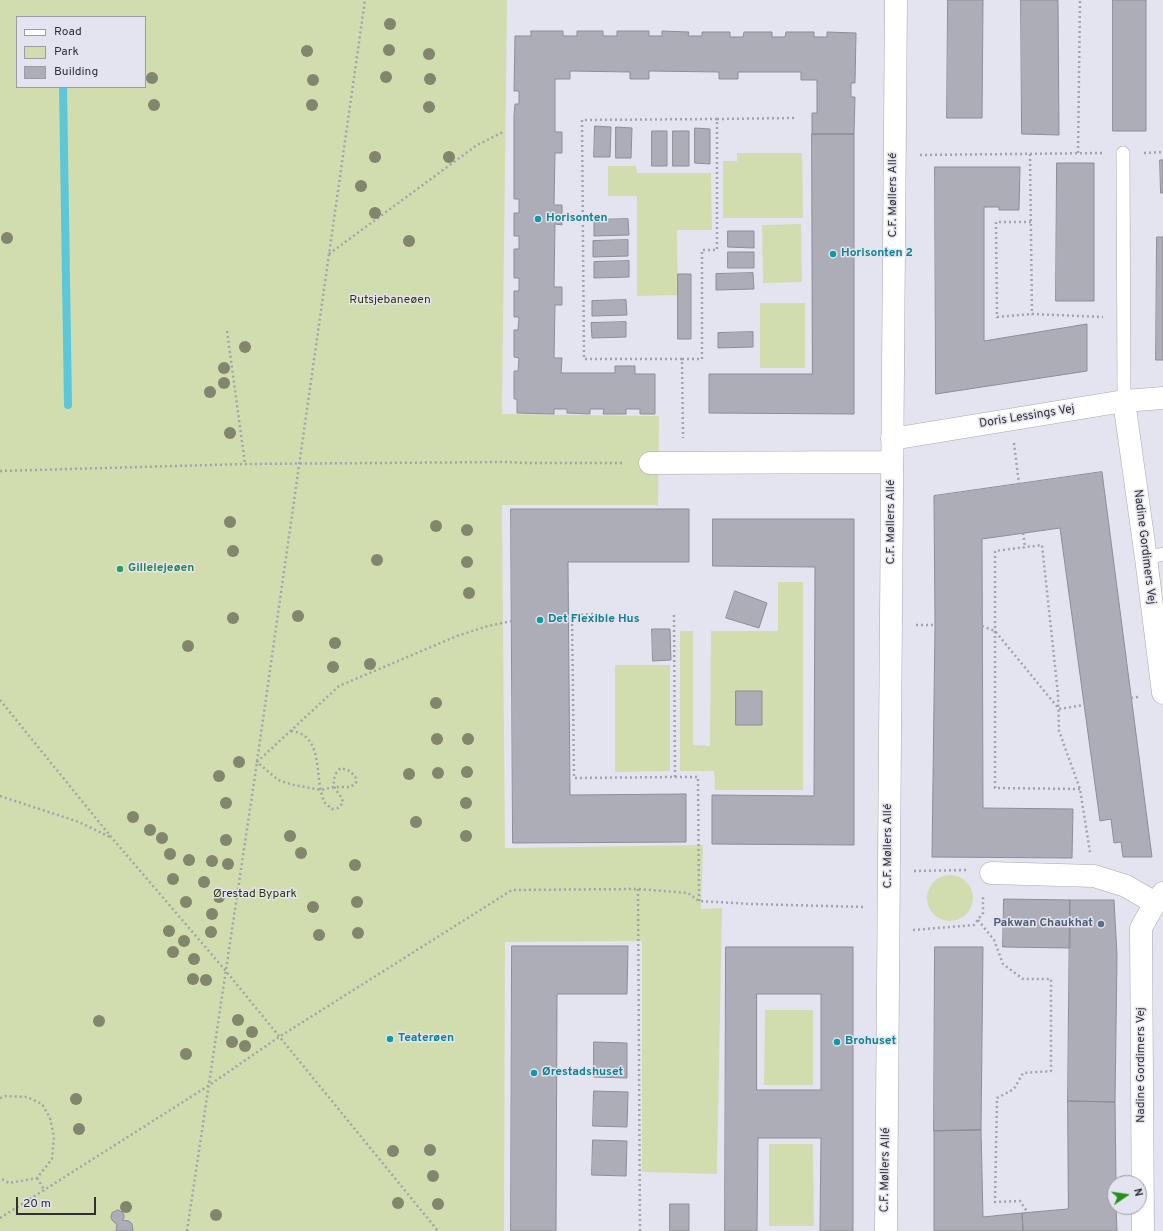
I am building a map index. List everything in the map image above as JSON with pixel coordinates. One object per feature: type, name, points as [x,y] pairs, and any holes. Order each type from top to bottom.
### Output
[{"type":"street","name":"C.F. Møllers Allé","points":[[886,1231],[896,0]]},
{"type":"street","name":"Doris Lessings Vej","points":[[892,439],[1124,401],[1163,398]]},
{"type":"street","name":"Nadine Gordimers Vej","points":[[1124,401],[1155,556],[1163,693]]},
{"type":"street","name":"C.F. Møllers Allé","points":[[650,463],[892,462]]},
{"type":"street","name":"Nadine Gordimers Vej","points":[[987,873],[1094,876],[1159,898],[1141,928],[1143,1231]]},
{"type":"lane","points":[[1123,153],[1124,401]]},
{"type":"path","points":[[187,1231],[257,762],[365,0]]},
{"type":"path","points":[[1078,154],[1080,0]]},
{"type":"path","points":[[716,119],[717,250],[702,250],[702,359],[584,360],[582,120],[794,118]]},
{"type":"path","points":[[328,254],[477,145],[505,131]]},
{"type":"path","points":[[895,156],[1163,152]]},
{"type":"path","points":[[1030,154],[1032,314]]},
{"type":"path","points":[[1031,222],[996,222],[997,317],[1032,314],[1124,318]]},
{"type":"path","points":[[227,331],[245,464]]},
{"type":"path","points":[[682,359],[683,463]]},
{"type":"path","points":[[1012,419],[1019,484]]},
{"type":"path","points":[[0,471],[245,464],[506,462],[650,463]]},
{"type":"path","points":[[1023,533],[1025,548]]},
{"type":"path","points":[[1080,789],[996,788],[995,551],[1042,546],[1058,694],[1059,731],[1080,789],[1094,876]]},
{"type":"path","points":[[593,614],[572,615],[574,778],[698,776],[700,901]]},
{"type":"path","points":[[674,614],[675,777]]},
{"type":"path","points":[[257,762],[339,686],[457,636],[488,626],[512,622]]},
{"type":"path","points":[[982,626],[995,631],[1059,709]]},
{"type":"path","points":[[0,700],[112,838],[225,970],[438,1231]]},
{"type":"path","points":[[1059,709],[1084,705]]},
{"type":"path","points":[[257,762],[278,780],[294,785],[321,790],[334,788],[350,787],[356,783],[356,778],[350,771],[342,768],[337,771],[334,777],[334,788],[342,798],[343,803],[338,808],[332,809],[326,804],[321,790],[318,758],[308,740],[297,732],[291,731]]},
{"type":"path","points":[[0,796],[79,822],[112,838]]},
{"type":"path","points":[[888,931],[932,930],[974,925],[983,913],[987,873],[967,870],[889,871]]},
{"type":"path","points":[[638,889],[640,1231]]},
{"type":"path","points":[[0,1218],[208,1086],[279,1037],[512,890],[638,889],[688,893],[700,901],[889,908]]},
{"type":"path","points":[[978,920],[994,940],[1003,964],[1023,979],[1051,979],[1051,1070],[1023,1073],[1014,1089],[997,1098],[995,1202],[1020,1201],[1028,1212]]},
{"type":"path","points":[[0,1098],[6,1096],[27,1097],[42,1104],[50,1118],[54,1137],[52,1158],[37,1178],[9,1183],[0,1178]]},
{"type":"path","points":[[37,1178],[45,1190]]},
{"type":"green space","name":"Ørestad Bypark","points":[[0,0],[507,0],[502,414],[659,416],[658,505],[502,505],[505,848],[703,845],[701,909],[722,908],[717,1174],[642,1172],[642,941],[505,942],[504,1231],[0,1231]]},
{"type":"green space","points":[[737,153],[802,153],[803,218],[723,218],[723,161],[737,161]]},
{"type":"green space","points":[[608,166],[636,166],[637,173],[711,173],[712,230],[677,230],[678,295],[637,296],[637,196],[608,196]]},
{"type":"green space","points":[[801,224],[802,282],[763,283],[762,225]]},
{"type":"green space","points":[[760,303],[805,303],[805,368],[760,368]]},
{"type":"green space","points":[[778,582],[803,582],[803,790],[715,790],[714,771],[680,771],[680,631],[693,631],[693,745],[710,746],[711,631],[778,631]]},
{"type":"green space","points":[[615,665],[670,665],[670,771],[615,772]]},
{"type":"green space","points":[[945,875],[955,875],[963,879],[969,885],[973,893],[973,903],[969,911],[963,917],[955,921],[945,921],[937,917],[931,911],[927,903],[927,893],[931,885],[937,879]]},
{"type":"green space","points":[[765,1010],[813,1010],[813,1085],[764,1085]]},
{"type":"green space","points":[[769,1144],[813,1144],[814,1226],[769,1226]]},
{"type":"building","points":[[948,0],[983,0],[982,118],[947,118]]},
{"type":"building","points":[[1021,0],[1058,0],[1059,135],[1022,134]]},
{"type":"building","points":[[1113,0],[1146,0],[1146,131],[1113,131]]},
{"type":"building","name":"Horisonten","points":[[531,31],[563,31],[563,36],[577,36],[577,31],[603,31],[603,36],[617,36],[617,31],[649,31],[649,36],[662,36],[662,31],[689,32],[688,36],[702,36],[702,32],[730,32],[730,37],[743,37],[744,32],[772,32],[772,37],[785,37],[786,32],[814,32],[814,37],[827,37],[827,32],[856,33],[855,83],[851,83],[851,97],[855,97],[854,134],[812,134],[812,113],[817,113],[817,80],[801,80],[801,72],[738,72],[738,79],[719,79],[719,72],[649,71],[649,79],[630,79],[630,72],[570,71],[570,79],[555,79],[555,132],[562,132],[562,153],[555,153],[554,205],[562,205],[562,225],[555,224],[554,287],[562,287],[562,305],[555,305],[554,358],[562,358],[561,373],[615,373],[615,366],[635,366],[635,374],[655,374],[655,414],[640,414],[640,409],[626,409],[626,414],[603,414],[604,409],[590,409],[590,414],[567,413],[567,409],[554,409],[554,414],[517,413],[517,399],[514,399],[514,371],[518,371],[519,358],[514,357],[514,330],[518,330],[519,317],[514,317],[514,291],[519,291],[519,278],[514,278],[514,249],[519,249],[519,236],[514,236],[514,213],[519,213],[519,199],[514,199],[514,115],[515,104],[519,104],[519,91],[514,91],[515,36],[531,36]]},
{"type":"building","points":[[595,126],[611,127],[610,157],[594,157]]},
{"type":"building","points":[[616,127],[632,128],[631,158],[616,158]]},
{"type":"building","points":[[695,128],[710,129],[710,164],[695,163]]},
{"type":"building","points":[[652,131],[667,131],[667,166],[652,166]]},
{"type":"building","points":[[673,131],[689,131],[689,166],[673,166]]},
{"type":"building","name":"Horisonten 2","points":[[812,134],[854,134],[854,414],[709,413],[709,374],[812,374]]},
{"type":"building","points":[[1160,160],[1163,160],[1163,193],[1161,193]]},
{"type":"building","points":[[1057,163],[1094,163],[1094,301],[1056,301]]},
{"type":"building","points":[[935,167],[1020,167],[1019,210],[999,210],[999,207],[984,207],[984,341],[1087,324],[1087,371],[936,394]]},
{"type":"building","points":[[628,219],[629,235],[594,236],[594,220]]},
{"type":"building","points":[[728,231],[754,231],[754,248],[728,247]]},
{"type":"building","points":[[1157,237],[1163,237],[1163,360],[1156,360]]},
{"type":"building","points":[[628,240],[628,256],[593,257],[593,241]]},
{"type":"building","points":[[728,252],[754,252],[754,268],[728,268]]},
{"type":"building","points":[[629,261],[629,277],[594,278],[594,262]]},
{"type":"building","points":[[753,273],[754,289],[716,290],[716,274]]},
{"type":"building","points":[[678,274],[691,274],[691,339],[678,339]]},
{"type":"building","points":[[626,300],[627,315],[592,316],[592,301]]},
{"type":"building","points":[[626,322],[626,337],[592,338],[591,323]]},
{"type":"building","points":[[753,332],[753,347],[718,348],[718,333]]},
{"type":"building","points":[[1102,472],[1152,857],[1123,857],[1121,842],[1114,843],[1111,819],[1100,821],[1060,528],[982,539],[983,808],[1073,809],[1072,858],[932,857],[935,625],[934,496]]},
{"type":"building","name":"Det Flexible Hus","points":[[511,509],[689,509],[689,562],[568,562],[570,795],[686,794],[686,842],[513,843]]},
{"type":"building","points":[[713,519],[854,519],[854,845],[712,844],[712,795],[814,796],[815,567],[713,566]]},
{"type":"building","points":[[735,591],[767,603],[759,628],[726,618]]},
{"type":"building","points":[[652,629],[670,629],[671,660],[653,661]]},
{"type":"building","points":[[736,691],[762,691],[762,725],[736,725]]},
{"type":"building","points":[[1004,899],[1070,900],[1070,948],[1003,947]]},
{"type":"building","points":[[1070,900],[1114,900],[1117,955],[1115,1102],[1068,1101]]},
{"type":"building","name":"Ørestadshuset","points":[[512,946],[628,946],[627,994],[557,994],[556,1231],[511,1231]]},
{"type":"building","name":"Brohuset","points":[[726,947],[853,947],[853,1231],[820,1231],[821,1138],[758,1138],[757,1231],[725,1231]],"holes":[[[757,994],[821,994],[821,1090],[757,1090]]]},
{"type":"building","points":[[935,947],[983,947],[981,1130],[934,1131]]},
{"type":"building","points":[[594,1042],[627,1043],[627,1078],[594,1077]]},
{"type":"building","points":[[594,1091],[628,1092],[627,1127],[593,1126]]},
{"type":"building","points":[[1068,1101],[1115,1102],[1116,1175],[1107,1175],[1107,1215],[1116,1215],[1117,1231],[1023,1231],[1022,1213],[1068,1209]]},
{"type":"building","points":[[981,1130],[983,1217],[1022,1213],[1023,1231],[934,1231],[934,1131]]},
{"type":"building","points":[[593,1140],[627,1141],[626,1176],[592,1175]]},
{"type":"building","points":[[670,1204],[689,1204],[689,1231],[670,1231]]},
{"type":"building","points":[[118,1210],[124,1215],[122,1220],[129,1221],[132,1224],[133,1231],[116,1231],[117,1225],[111,1217],[112,1213]]},
{"type":"waterway","points":[[63,88],[68,405]]},
{"type":"place","name":"Horisonten","points":[[538,219]]},
{"type":"place","name":"Horisonten 2","points":[[833,254]]},
{"type":"place","name":"Gillelejeøen","points":[[120,569]]},
{"type":"place","name":"Det Flexible Hus","points":[[540,620]]},
{"type":"place","name":"Pakwan Chaukhat","points":[[1101,924]]},
{"type":"place","name":"Teaterøen","points":[[390,1039]]},
{"type":"place","name":"Brohuset","points":[[837,1042]]},
{"type":"place","name":"Ørestadshuset","points":[[534,1073]]},
{"type":"park label","name":"Rutsjebaneøen","points":[[390,301]]}]
